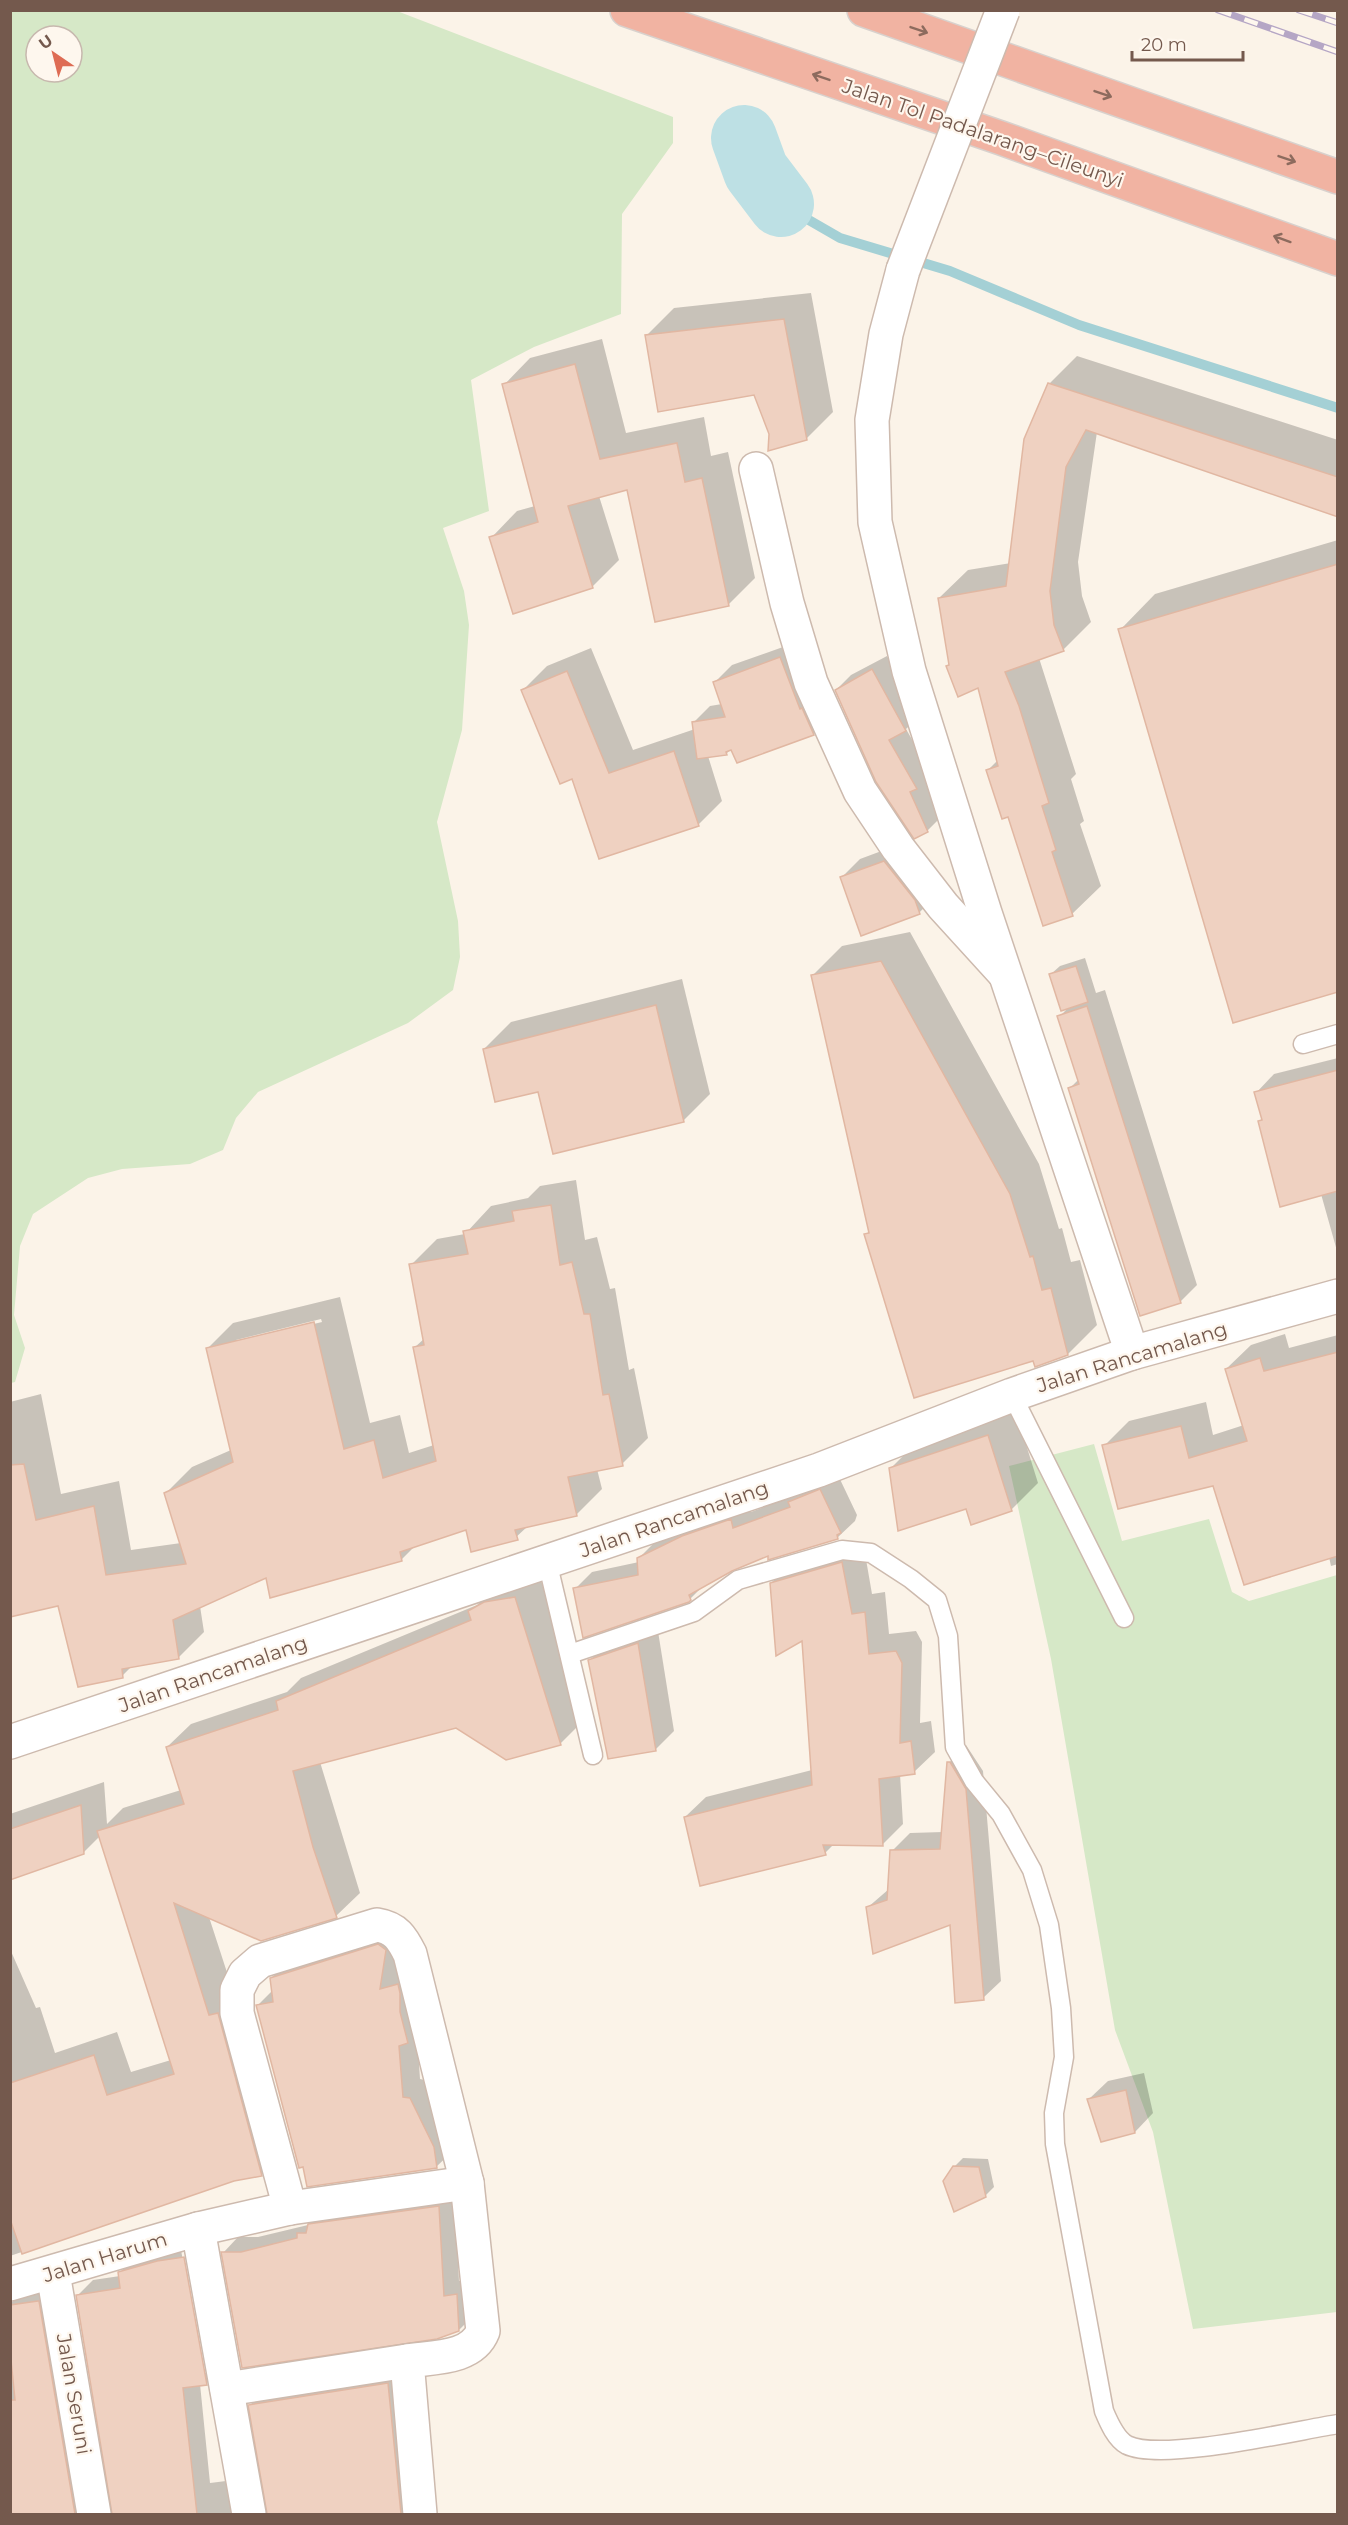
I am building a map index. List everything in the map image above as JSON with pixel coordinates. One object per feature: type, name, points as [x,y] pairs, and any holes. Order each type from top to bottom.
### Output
[{"type":"highway","name":"Jalan Tol Padalarang–Cileunyi","points":[[627,10],[1001,138],[1338,259]]},
{"type":"highway","points":[[864,10],[1338,177]]},
{"type":"street","points":[[1003,10],[903,270],[886,334],[872,420],[875,522],[909,671],[1004,973],[1131,1353]]},
{"type":"street","points":[[756,469],[787,603],[811,682],[860,791],[898,848],[943,906],[1004,973]]},
{"type":"street","name":"Jalan Rancamalang","points":[[10,1742],[819,1470],[1012,1395],[1131,1353],[1338,1296]]},
{"type":"street","points":[[227,2389],[467,2351],[478,2343],[483,2331],[467,2183],[410,1954],[401,1938],[390,1927],[377,1925],[260,1960],[245,1974],[237,1990],[237,2013],[290,2208]]},
{"type":"street","name":"Jalan Harum","points":[[10,2284],[198,2229],[290,2208],[467,2183]]},
{"type":"street","points":[[198,2229],[249,2514]]},
{"type":"street","name":"Jalan Seruni","points":[[53,2273],[94,2514]]},
{"type":"street","points":[[407,2361],[420,2514]]},
{"type":"lane","points":[[1304,1044],[1338,1034]]},
{"type":"lane","points":[[1012,1395],[1124,1618]]},
{"type":"lane","points":[[570,1654],[694,1612],[738,1580],[842,1550],[871,1553],[911,1579],[937,1600],[948,1636],[955,1747],[974,1780],[1001,1814],[1032,1870],[1049,1925],[1061,2008],[1064,2057],[1054,2113],[1055,2144],[1104,2411],[1111,2428],[1125,2444],[1145,2451],[1177,2451],[1338,2424]]},
{"type":"lane","points":[[547,1561],[593,1755]]},
{"type":"green space","points":[[11,10],[397,11],[673,117],[673,143],[622,214],[621,314],[534,347],[471,380],[489,511],[443,528],[464,591],[469,625],[462,730],[437,822],[458,921],[460,957],[453,990],[408,1023],[258,1092],[236,1118],[223,1150],[190,1164],[122,1169],[88,1178],[33,1214],[20,1246],[14,1315],[25,1348],[15,1382],[11,1383]]},
{"type":"green space","points":[[1094,1444],[1122,1541],[1209,1519],[1232,1592],[1249,1601],[1337,1575],[1337,2312],[1193,2329],[1153,2132],[1115,2030],[1051,1659],[1009,1466]]},
{"type":"building","points":[[784,319],[807,440],[768,451],[769,434],[754,395],[658,412],[645,335]]},
{"type":"building","points":[[575,364],[600,459],[677,443],[685,482],[702,478],[729,606],[655,622],[627,490],[568,506],[593,588],[513,614],[489,537],[538,522],[502,384]]},
{"type":"building","points":[[1048,383],[1338,477],[1338,517],[1086,430],[1066,467],[1050,591],[1054,625],[1064,651],[1005,672],[1019,706],[1049,803],[1042,806],[1056,850],[1052,852],[1073,916],[1043,926],[1008,817],[1002,819],[986,770],[998,766],[978,688],[958,697],[946,666],[949,665],[938,598],[1006,586],[1024,439]]},
{"type":"building","points":[[1338,564],[1338,992],[1233,1023],[1118,629]]},
{"type":"building","points":[[780,657],[800,709],[802,708],[814,735],[737,763],[731,750],[726,752],[727,755],[697,759],[692,722],[725,717],[713,682]]},
{"type":"building","points":[[872,669],[906,731],[889,740],[917,789],[910,792],[928,832],[914,839],[876,782],[835,690]]},
{"type":"building","points":[[567,671],[609,773],[674,751],[699,826],[599,859],[572,779],[560,784],[521,690]]},
{"type":"building","points":[[884,861],[915,900],[920,914],[861,936],[840,877]]},
{"type":"building","points":[[881,961],[1010,1194],[1030,1257],[1033,1256],[1042,1290],[1051,1288],[1068,1355],[1035,1367],[1033,1361],[914,1398],[864,1234],[869,1233],[811,975]]},
{"type":"building","points":[[1076,966],[1088,1002],[1061,1011],[1049,974]]},
{"type":"building","points":[[656,1005],[684,1122],[553,1154],[538,1092],[495,1102],[483,1049]]},
{"type":"building","points":[[1087,1006],[1181,1303],[1140,1316],[1068,1088],[1079,1084],[1057,1016]]},
{"type":"building","points":[[1338,1070],[1338,1191],[1280,1207],[1258,1121],[1262,1120],[1254,1092]]},
{"type":"building","points":[[551,1205],[560,1265],[572,1262],[584,1314],[590,1314],[603,1395],[609,1394],[623,1466],[568,1477],[577,1516],[515,1530],[518,1540],[471,1552],[466,1530],[400,1552],[402,1561],[270,1598],[266,1578],[173,1620],[179,1659],[122,1669],[123,1678],[78,1687],[58,1606],[10,1617],[10,1465],[24,1464],[36,1520],[94,1506],[106,1575],[186,1564],[164,1493],[233,1462],[206,1348],[314,1322],[344,1449],[374,1440],[383,1478],[436,1461],[413,1347],[424,1345],[409,1264],[468,1254],[463,1231],[514,1221],[512,1211]]},
{"type":"building","points":[[1338,1352],[1338,1556],[1244,1585],[1213,1486],[1118,1509],[1102,1445],[1181,1426],[1189,1458],[1247,1441],[1225,1369],[1260,1358],[1264,1371]]},
{"type":"building","points":[[988,1435],[1012,1511],[971,1525],[966,1509],[898,1531],[889,1468]]},
{"type":"building","points":[[820,1489],[841,1533],[837,1535],[838,1539],[768,1560],[768,1556],[732,1571],[689,1595],[691,1600],[689,1602],[583,1638],[573,1588],[638,1575],[637,1558],[682,1536],[731,1519],[733,1528],[790,1507],[788,1502]]},
{"type":"building","points":[[842,1562],[852,1614],[865,1612],[869,1654],[896,1651],[902,1663],[900,1743],[911,1741],[915,1774],[879,1779],[883,1846],[823,1845],[826,1855],[700,1886],[684,1817],[812,1785],[802,1641],[776,1656],[770,1583]]},
{"type":"building","points":[[515,1597],[561,1745],[506,1760],[456,1728],[293,1771],[313,1847],[337,1918],[261,1941],[174,1903],[209,2015],[218,2013],[262,2176],[234,2181],[22,2254],[10,2219],[10,2083],[94,2055],[107,2095],[174,2074],[97,1831],[184,1804],[166,1747],[278,1710],[276,1701],[471,1620],[468,1611],[484,1602]]},
{"type":"building","points":[[638,1643],[656,1751],[608,1759],[588,1660]]},
{"type":"building","points":[[947,1762],[950,1762],[966,1789],[984,2000],[955,2003],[950,1925],[873,1954],[866,1907],[887,1900],[890,1850],[940,1849]]},
{"type":"building","points":[[81,1805],[84,1854],[10,1880],[10,1829]]},
{"type":"building","points":[[378,1944],[386,1950],[380,1989],[398,1984],[400,1993],[400,2012],[408,2043],[399,2046],[403,2097],[410,2098],[434,2147],[437,2168],[307,2187],[303,2167],[299,2168],[256,2005],[273,2002],[270,1978]]},
{"type":"building","points":[[1126,2090],[1135,2133],[1101,2142],[1087,2099]]},
{"type":"building","points":[[953,2166],[979,2167],[986,2197],[954,2212],[943,2181]]},
{"type":"building","points":[[439,2206],[444,2296],[457,2294],[459,2331],[437,2339],[242,2368],[221,2252],[241,2252],[297,2238],[297,2233],[306,2233],[308,2224]]},
{"type":"building","points":[[184,2257],[207,2385],[183,2388],[197,2514],[112,2514],[76,2295],[120,2288],[118,2272],[157,2261]]},
{"type":"building","points":[[39,2301],[75,2514],[10,2514],[10,2400],[15,2400],[10,2350],[10,2305]]},
{"type":"building","points":[[388,2383],[401,2514],[267,2514],[248,2405]]},
{"type":"waterway","points":[[744,138],[756,171],[781,204]]},
{"type":"waterway","points":[[781,204],[840,238],[950,271],[1079,325],[1338,408]]},
{"type":"railway","points":[[1218,10],[1338,52]]},
{"type":"railway","points":[[1299,10],[1338,23]]}]
